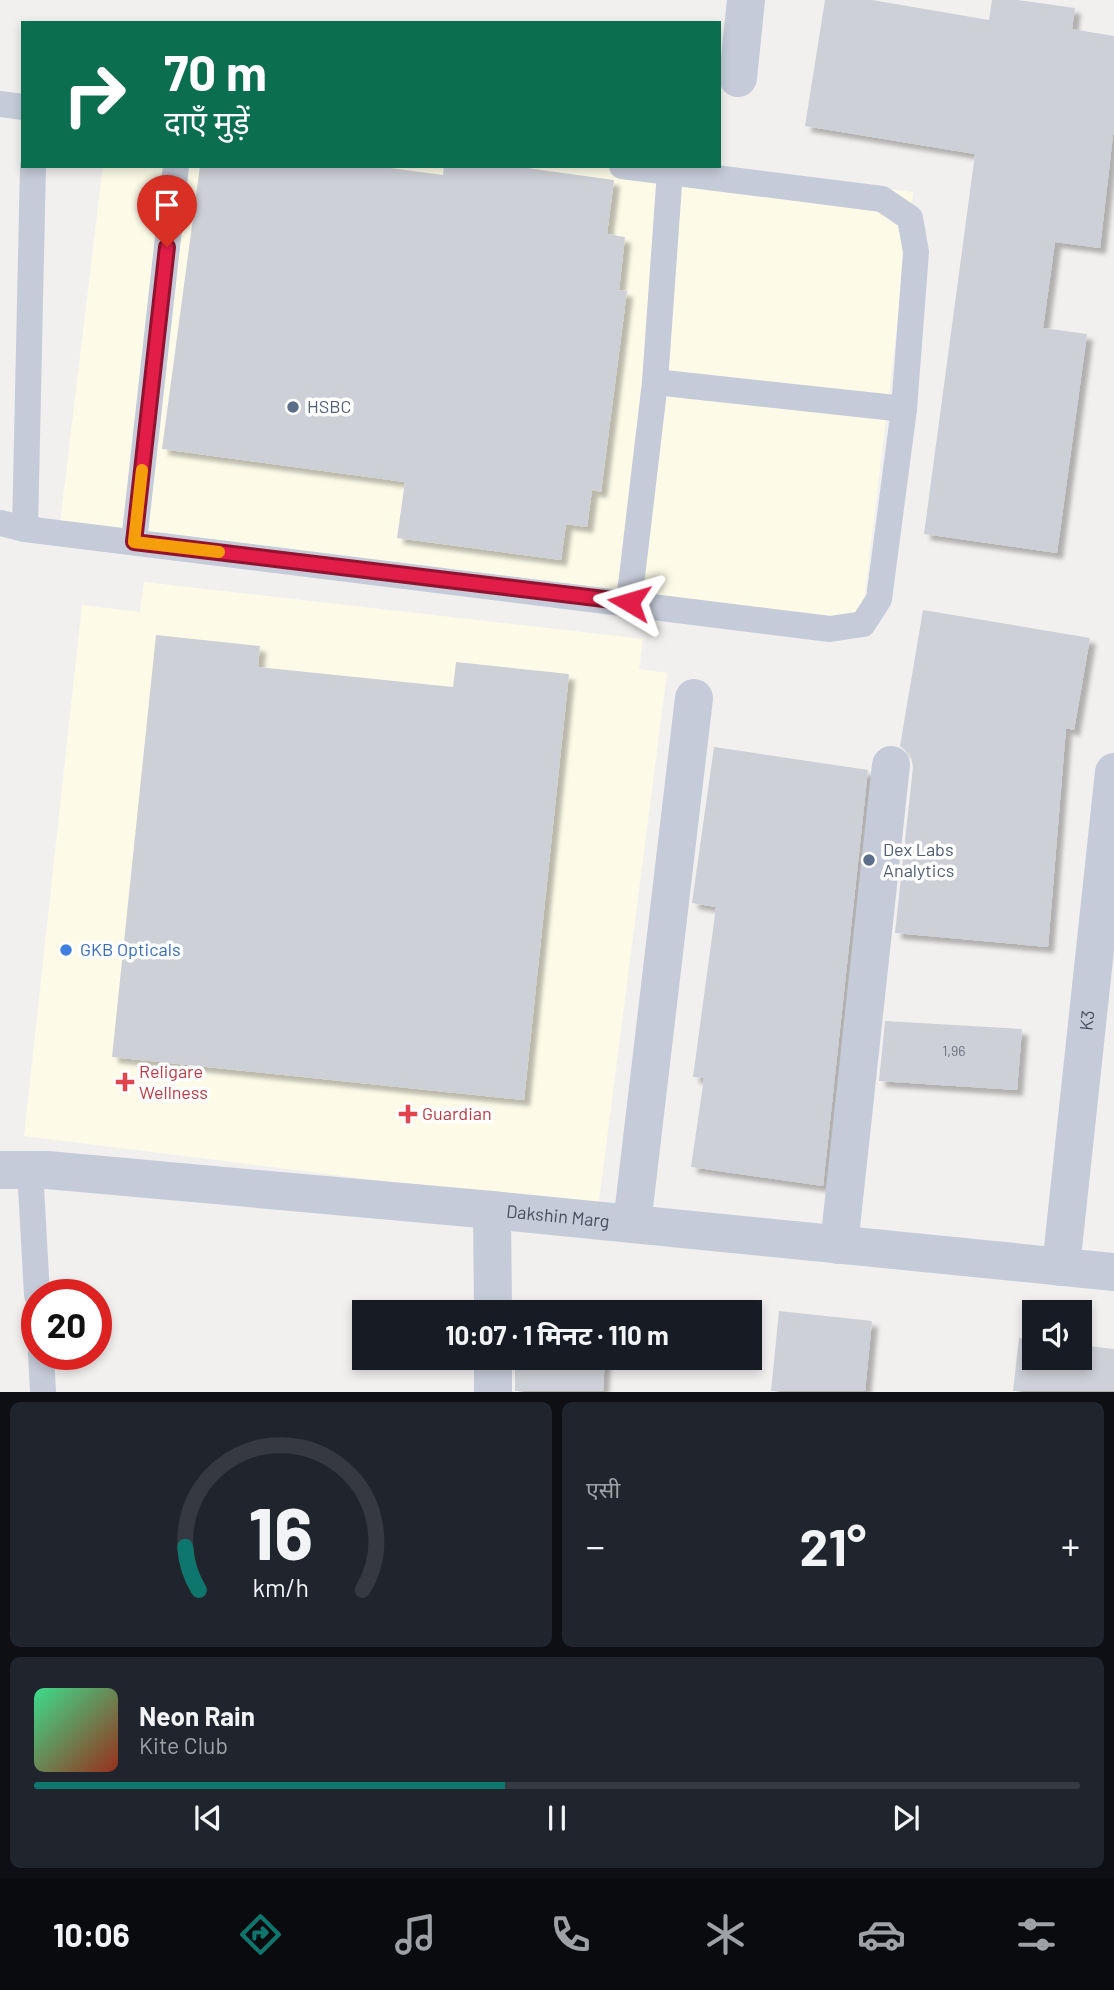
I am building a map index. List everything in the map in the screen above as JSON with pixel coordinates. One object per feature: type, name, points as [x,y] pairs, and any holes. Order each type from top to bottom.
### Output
[{"type":"street","points":[[738,78],[746,0]]},
{"type":"street","points":[[632,1224],[694,698]]},
{"type":"street","points":[[839,1245],[891,765]]},
{"type":"street","name":"K3","points":[[1061,1267],[1114,772]]},
{"type":"street","name":"Dakshin Marg","points":[[15,1170],[492,1210],[1114,1272]]},
{"type":"street","points":[[492,1210],[493,1300]]},
{"type":"street","points":[[493,1370],[493,1391]]},
{"type":"lane","points":[[0,104],[21,107]]},
{"type":"lane","points":[[33,168],[12,526],[830,629],[863,624],[879,599],[904,409],[916,252],[910,218],[882,199],[641,168]]},
{"type":"lane","points":[[134,542],[176,168]]},
{"type":"lane","points":[[629,602],[655,382],[670,171]]},
{"type":"lane","points":[[655,382],[904,409]]},
{"type":"lane","points":[[15,1170],[34,1279]]},
{"type":"lane","points":[[42,1370],[43,1391]]},
{"type":"shaded area","points":[[103,168],[714,168],[913,192],[860,634],[58,540]]},
{"type":"shaded area","points":[[144,582],[643,639],[639,669],[667,673],[598,1208],[24,1136],[82,605],[140,612]]},
{"type":"building","points":[[825,0],[872,0],[989,20],[992,0],[1018,0],[1075,8],[1072,29],[1114,36],[1114,126],[1100,248],[1055,242],[1043,328],[1087,334],[1057,553],[924,534],[975,154],[805,126]]},
{"type":"building","points":[[200,168],[390,168],[443,175],[444,168],[527,168],[614,180],[607,234],[625,237],[619,290],[627,291],[601,492],[592,490],[587,527],[566,524],[561,560],[397,538],[405,482],[162,449]]},
{"type":"building","points":[[923,610],[1090,638],[1074,730],[1066,728],[1048,947],[895,933],[913,767],[911,756],[900,746]]},
{"type":"building","points":[[156,635],[260,646],[258,667],[453,687],[456,662],[569,674],[524,1100],[112,1057]]},
{"type":"building","points":[[714,747],[868,770],[823,1186],[691,1167],[704,1078],[693,1077],[716,907],[692,903]]},
{"type":"building","points":[[885,1021],[1022,1029],[1017,1090],[879,1081]]},
{"type":"building","points":[[779,1311],[872,1321],[865,1391],[771,1391]]},
{"type":"building","points":[[1019,1338],[1022,1338],[1022,1370],[1092,1370],[1092,1346],[1114,1349],[1114,1391],[1013,1391]]},
{"type":"building","points":[[515,1370],[604,1370],[603,1391],[515,1391]]},
{"type":"slow traffic","points":[[142,470],[134,542],[219,552]]},
{"type":"place","name":"HSBC","points":[[293,407]]},
{"type":"place","name":"Dex Labs Analytics","points":[[869,860]]},
{"type":"place","name":"GKB Opticals","points":[[66,950]]},
{"type":"place","name":"Religare Wellness","points":[[125,1082]]},
{"type":"place","name":"Guardian","points":[[408,1114]]},
{"type":"route","points":[[167,247],[134,542],[629,602]]}]
